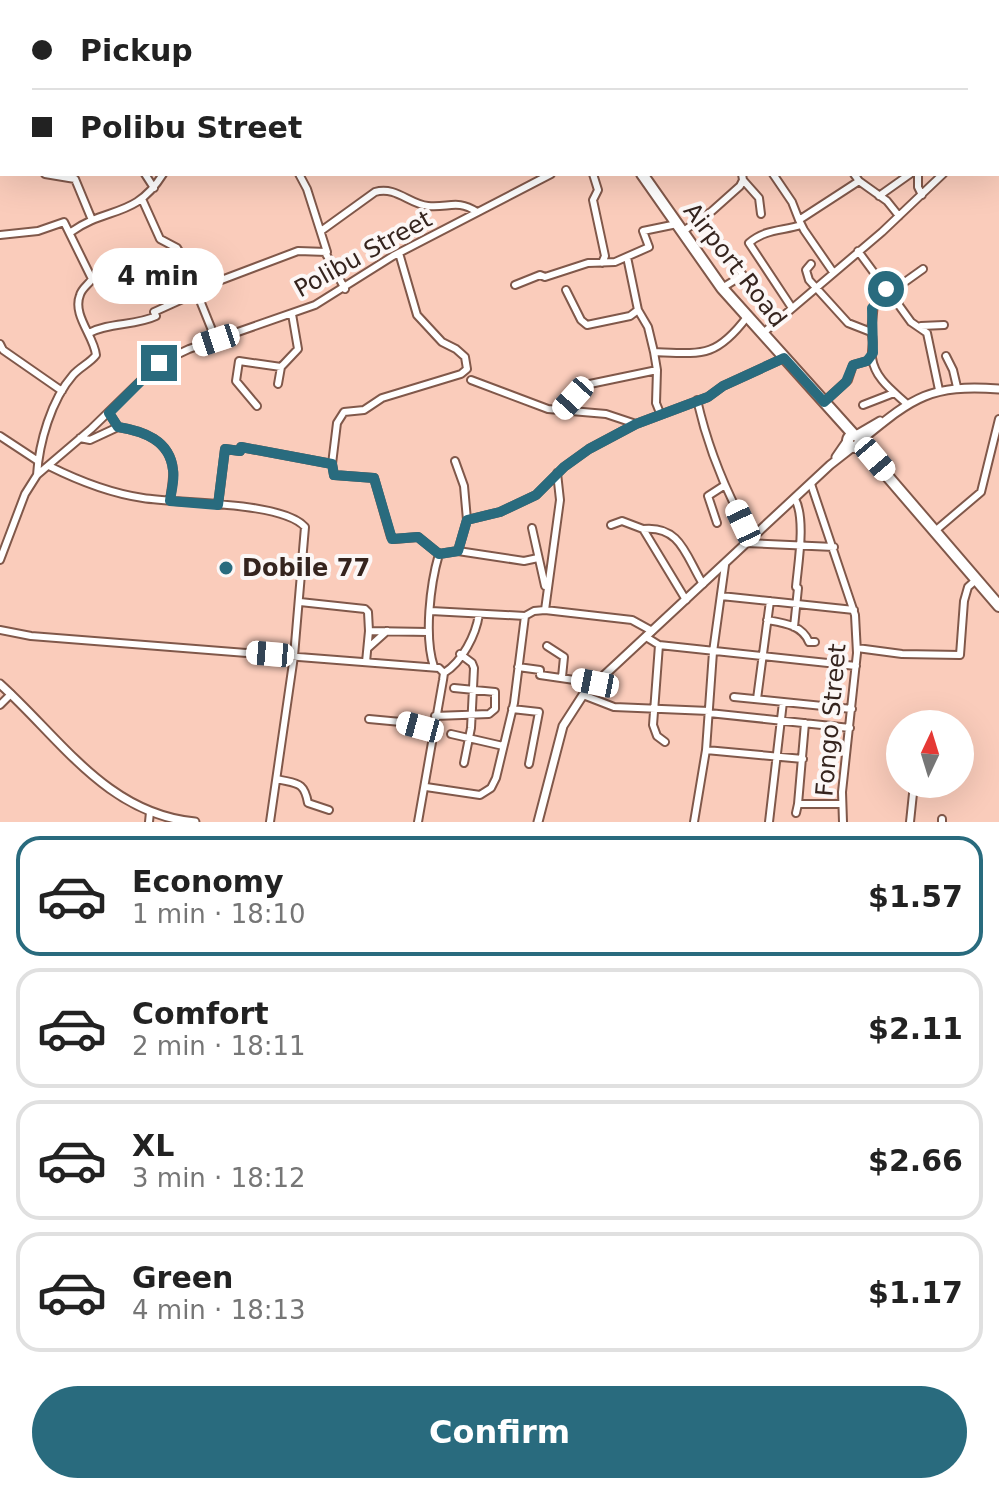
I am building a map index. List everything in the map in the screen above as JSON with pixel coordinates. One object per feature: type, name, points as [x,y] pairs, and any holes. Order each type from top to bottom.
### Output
[{"type":"highway","name":"Airport Road","points":[[643,176],[722,288],[834,412],[854,441],[875,459],[997,599]]},
{"type":"street","points":[[57,176],[75,179],[92,220]]},
{"type":"street","points":[[146,176],[154,188]]},
{"type":"street","points":[[71,232],[92,220],[131,207],[154,188],[162,176]]},
{"type":"street","points":[[300,176],[321,231],[325,252],[345,289]]},
{"type":"street","name":"Polibu Street","points":[[0,557],[25,494],[37,475],[109,413],[159,363],[189,349],[292,314],[345,289],[399,253],[547,176]]},
{"type":"street","points":[[594,176],[598,190],[593,200],[605,256],[602,263]]},
{"type":"street","points":[[774,176],[833,272]]},
{"type":"street","points":[[855,176],[899,216]]},
{"type":"street","points":[[879,196],[907,176]]},
{"type":"street","points":[[918,176],[922,195]]},
{"type":"street","points":[[762,334],[941,176]]},
{"type":"street","points":[[515,285],[540,275],[545,277],[588,263],[627,257],[649,247],[643,231],[680,228],[712,211],[740,186],[742,177]]},
{"type":"street","points":[[742,177],[759,198],[761,214]]},
{"type":"street","points":[[792,308],[749,243],[771,229],[786,229],[800,222],[859,181]]},
{"type":"street","points":[[321,231],[382,190],[403,195],[426,206],[464,204],[477,212]]},
{"type":"street","points":[[142,199],[160,239],[177,248],[182,256],[216,340]]},
{"type":"street","points":[[0,235],[38,231],[64,222],[92,279],[78,302],[95,357],[74,374],[62,391],[48,424],[37,475]]},
{"type":"street","points":[[719,242],[752,288]]},
{"type":"street","points":[[89,333],[109,325],[149,319],[156,316],[154,312],[195,292],[298,251],[327,252]]},
{"type":"street","points":[[858,251],[881,283],[898,292],[899,307],[911,322],[927,333],[939,390]]},
{"type":"street","points":[[399,253],[417,315],[442,342],[465,357],[467,369],[461,374],[382,398],[364,410],[344,412],[337,423],[332,464],[334,475],[374,478],[392,539],[418,537],[439,554],[458,551],[524,561],[538,558]]},
{"type":"street","points":[[627,257],[638,310],[648,327],[654,352],[656,403],[660,413]]},
{"type":"street","points":[[811,264],[806,274],[816,287],[848,323],[871,332]]},
{"type":"street","points":[[907,404],[886,387],[872,357],[874,304],[923,269]]},
{"type":"street","points":[[722,288],[743,275]]},
{"type":"street","points":[[566,290],[581,320],[587,325],[630,316],[638,310]]},
{"type":"street","points":[[278,384],[281,367],[298,349],[292,314]]},
{"type":"street","points":[[654,352],[699,354],[712,350],[731,338],[747,317]]},
{"type":"street","points":[[918,326],[944,325]]},
{"type":"street","points":[[0,344],[3,350],[62,391]]},
{"type":"street","points":[[946,356],[957,387]]},
{"type":"street","points":[[824,402],[846,382],[853,365],[872,357]]},
{"type":"street","points":[[467,520],[500,512],[536,495],[557,473],[589,449],[636,424],[697,400],[784,358]]},
{"type":"street","points":[[257,406],[236,381],[239,361],[281,367]]},
{"type":"street","points":[[562,411],[585,385],[657,370]]},
{"type":"street","points":[[471,380],[548,409],[606,414],[636,424]]},
{"type":"street","points":[[538,822],[557,741],[572,709],[595,683],[725,565],[854,441],[907,404],[939,390],[957,387],[999,389]]},
{"type":"street","points":[[863,405],[894,393]]},
{"type":"street","points":[[697,400],[703,427],[749,540]]},
{"type":"street","points":[[109,413],[118,427]]},
{"type":"street","points":[[935,531],[981,492],[999,419]]},
{"type":"street","points":[[80,438],[90,440],[118,427],[153,436],[161,443],[173,469],[170,501]]},
{"type":"street","points":[[0,436],[38,461]]},
{"type":"street","points":[[218,505],[225,449],[240,451],[241,447],[332,464]]},
{"type":"street","points":[[455,461],[464,486],[467,520],[458,551]]},
{"type":"street","points":[[49,466],[79,481],[115,492],[170,501],[252,508],[302,523],[305,527],[294,656],[270,822]]},
{"type":"street","points":[[545,610],[560,500],[557,473]]},
{"type":"street","name":"Fongo Street","points":[[811,484],[854,610],[857,648],[842,804],[843,822]]},
{"type":"street","points":[[717,523],[708,496],[725,485]]},
{"type":"street","points":[[794,627],[800,511],[795,499]]},
{"type":"street","points":[[611,525],[622,521],[634,523],[643,529],[686,600]]},
{"type":"street","points":[[643,529],[659,527],[671,532],[703,584]]},
{"type":"street","points":[[532,528],[547,594]]},
{"type":"street","points":[[749,540],[799,547],[834,547]]},
{"type":"street","points":[[434,667],[428,632],[439,554]]},
{"type":"street","points":[[694,822],[706,750],[713,652],[725,565]]},
{"type":"street","points":[[857,648],[902,654],[960,655],[964,601],[968,587],[977,579]]},
{"type":"street","points":[[721,596],[854,610]]},
{"type":"street","points":[[757,699],[770,601]]},
{"type":"street","points":[[300,602],[365,609],[368,612],[369,631],[366,662]]},
{"type":"street","points":[[431,611],[525,616],[545,610],[632,620],[659,645],[856,666]]},
{"type":"street","points":[[418,822],[444,673],[451,668],[476,631],[479,614]]},
{"type":"street","points":[[426,787],[480,795],[491,788],[512,709],[525,616]]},
{"type":"street","points":[[767,620],[794,627],[805,633],[809,642],[815,642]]},
{"type":"street","points":[[0,630],[31,636],[434,667],[444,673]]},
{"type":"street","points":[[369,631],[428,632]]},
{"type":"street","points":[[368,648],[387,631]]},
{"type":"street","points":[[659,645],[653,725],[657,736],[665,742]]},
{"type":"street","points":[[547,646],[563,655],[562,677]]},
{"type":"street","points":[[460,654],[472,663],[472,714],[464,763]]},
{"type":"street","points":[[518,667],[540,670],[540,675],[595,683]]},
{"type":"street","points":[[0,684],[107,789],[150,812],[195,822]]},
{"type":"street","points":[[435,716],[491,713],[496,704],[495,692],[454,688]]},
{"type":"street","points":[[0,705],[11,694]]},
{"type":"street","points":[[583,695],[614,707],[709,712],[850,728]]},
{"type":"street","points":[[734,697],[852,709]]},
{"type":"street","points":[[769,822],[783,702]]},
{"type":"street","points":[[512,709],[539,712],[529,764]]},
{"type":"street","points":[[369,719],[401,722],[433,730]]},
{"type":"street","points":[[796,813],[805,723]]},
{"type":"street","points":[[451,734],[503,746]]},
{"type":"street","points":[[706,750],[803,759]]},
{"type":"street","points":[[277,779],[301,786],[306,791],[308,803],[329,810]]},
{"type":"street","points":[[910,822],[913,798]]},
{"type":"street","points":[[798,804],[842,804]]},
{"type":"street","points":[[149,822],[150,812]]},
{"type":"place","name":"Dobile 77","points":[[226,568]]},
{"type":"route","points":[[159,363],[109,413],[118,427],[153,436],[161,443],[173,469],[170,501],[218,505],[225,449],[240,451],[241,447],[332,464],[334,475],[374,478],[392,539],[418,537],[439,554],[458,551],[467,520],[500,512],[536,495],[557,473],[589,449],[660,413],[708,397],[723,386],[784,358],[824,402],[846,382],[853,365],[872,357],[872,308],[891,291],[886,289]]}]
